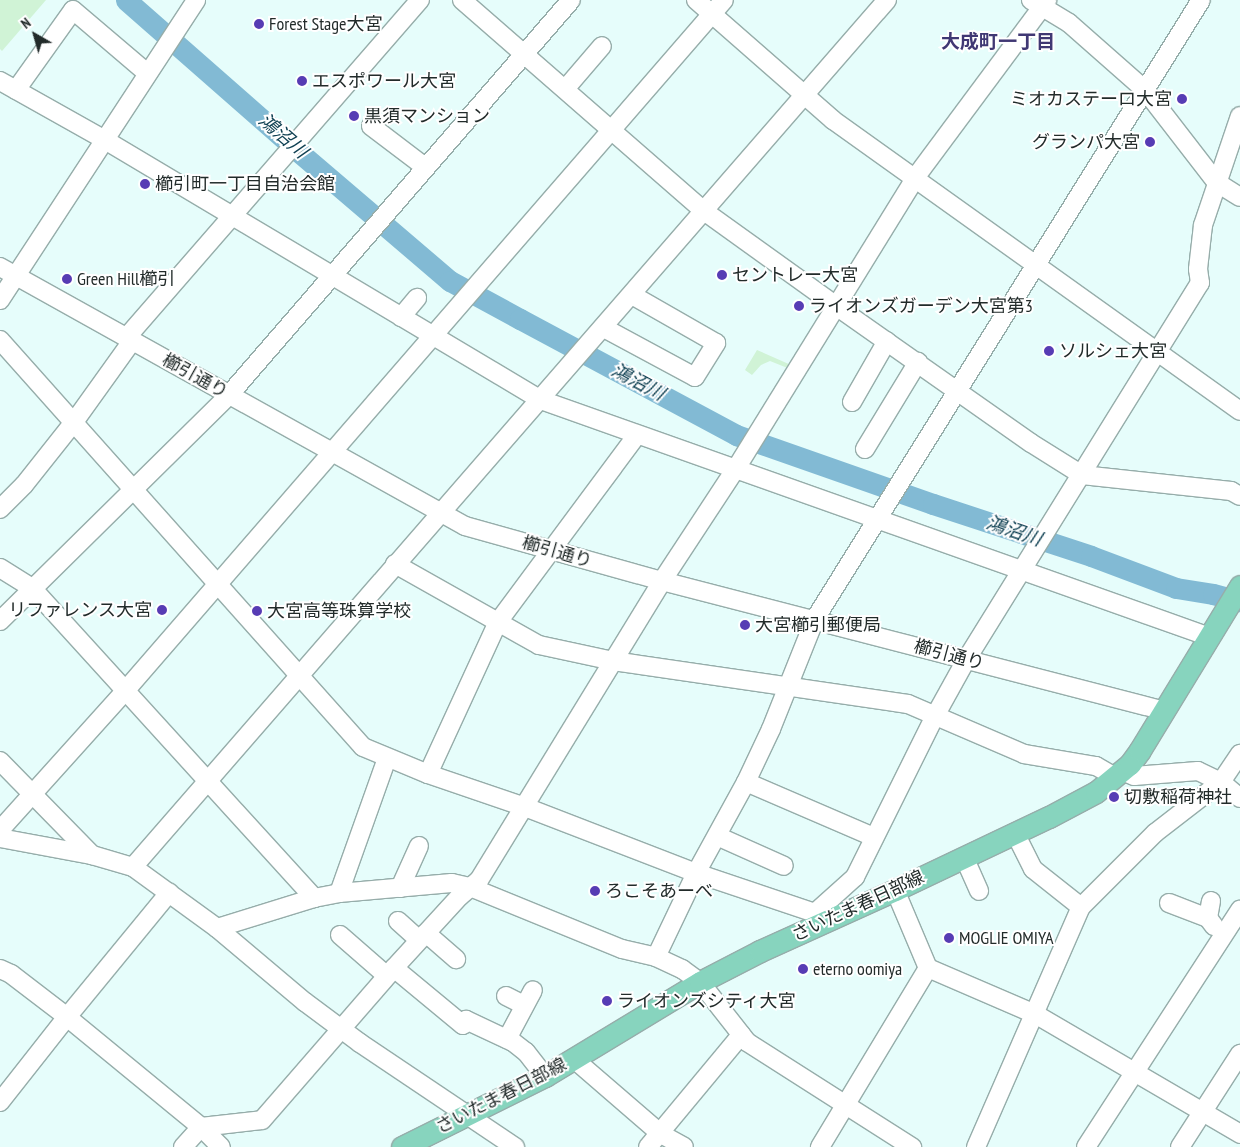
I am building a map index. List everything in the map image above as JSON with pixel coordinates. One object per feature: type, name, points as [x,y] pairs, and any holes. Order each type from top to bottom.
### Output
[{"type":"main road","name":"さいたま春日部線","points":[[402,1147],[545,1076],[700,982],[816,919],[894,890],[964,857],[1073,804],[1119,774],[1135,757],[1165,711],[1234,596]]},
{"type":"street","points":[[0,300],[196,0]]},
{"type":"street","points":[[0,509],[24,485],[74,422],[129,339],[286,153],[420,0]]},
{"type":"street","points":[[462,0],[566,88],[704,211],[836,306],[1082,475],[1231,491],[1240,496]]},
{"type":"street","points":[[0,621],[229,395],[571,0]]},
{"type":"street","points":[[696,0],[833,120],[1240,411]]},
{"type":"street","points":[[0,830],[125,692],[724,0]]},
{"type":"street","points":[[132,867],[300,676],[395,564],[442,514],[604,328],[803,94],[887,0]]},
{"type":"street","points":[[656,958],[696,873],[746,782],[787,688],[814,619],[1201,0]]},
{"type":"street","points":[[183,1147],[201,1127],[262,1120],[390,972],[470,887],[479,880],[662,581],[735,470],[916,178],[1040,2],[1069,23],[1145,90],[1216,182],[1240,197]]},
{"type":"street","points":[[16,90],[73,10],[147,73]]},
{"type":"street","points":[[566,88],[602,46]]},
{"type":"street","points":[[0,81],[105,140],[541,400],[735,470],[1021,568],[1210,637]]},
{"type":"street","points":[[0,340],[363,747],[428,774],[525,807],[816,919],[854,877],[935,716],[966,660],[1021,568],[1082,475],[1200,283],[1198,270],[1203,225],[1216,182],[1240,116]]},
{"type":"street","points":[[371,126],[425,167]]},
{"type":"street","name":"櫛引通り","points":[[0,267],[465,526],[662,581],[1165,711]]},
{"type":"street","points":[[604,328],[695,377],[716,343],[632,295]]},
{"type":"street","points":[[401,317],[417,298]]},
{"type":"street","points":[[852,402],[887,341]]},
{"type":"street","points":[[865,449],[918,362]]},
{"type":"street","points":[[428,774],[498,622],[638,435]]},
{"type":"street","points":[[395,564],[539,646],[613,661],[787,688],[908,704],[1024,754],[1096,766],[1119,774],[1134,776],[1198,771],[1221,782],[1240,798]]},
{"type":"street","points":[[0,568],[33,589],[314,898]]},
{"type":"street","points":[[976,1147],[1081,907],[1155,833],[1221,782],[1240,754]]},
{"type":"street","points":[[339,893],[387,758]]},
{"type":"street","points":[[0,761],[92,855]]},
{"type":"street","points":[[746,782],[874,837]]},
{"type":"street","points":[[1014,833],[1033,868],[1081,907]]},
{"type":"street","points":[[717,836],[784,866]]},
{"type":"street","points":[[0,838],[92,855],[132,867],[217,928],[305,1002],[392,1066],[515,1147]]},
{"type":"street","points":[[400,888],[419,846]]},
{"type":"street","points":[[964,857],[979,892]]},
{"type":"street","points":[[217,928],[314,898],[339,893],[452,884],[470,887],[622,949],[656,958],[682,968],[700,982],[747,1042],[912,1147]]},
{"type":"street","points":[[894,890],[928,968],[1035,1014],[1240,1134]]},
{"type":"street","points":[[0,1102],[67,1017],[170,893]]},
{"type":"street","points":[[1211,901],[1208,918],[1210,923],[1225,933]]},
{"type":"street","points":[[1169,904],[1208,918]]},
{"type":"street","points":[[1086,1147],[1240,910]]},
{"type":"street","points":[[398,921],[456,959]]},
{"type":"street","points":[[340,935],[462,1025],[466,1020],[507,1039],[526,1052],[545,1076]]},
{"type":"street","points":[[820,1147],[928,968]]},
{"type":"street","points":[[0,969],[11,974],[67,1017],[201,1127],[221,1147]]},
{"type":"street","points":[[506,996],[528,998],[507,1039]]},
{"type":"street","points":[[648,1147],[661,1134],[741,1035]]},
{"type":"street","points":[[1180,1147],[1240,1054]]},
{"type":"street","points":[[574,1059],[661,1134],[684,1147]]},
{"type":"green space","points":[[0,0],[46,0],[2,51],[0,49]]},
{"type":"green space","points":[[757,350],[791,365],[790,369],[770,361],[761,365],[752,375],[745,370]]},
{"type":"waterway","name":"鴻沼川","points":[[126,0],[300,153],[450,281],[520,319],[736,435],[933,504],[1091,556],[1176,588],[1240,601]]},
{"type":"place","name":"Forest Stage大宮","points":[[259,24]]},
{"type":"place","name":"エスポワール大宮","points":[[302,81]]},
{"type":"place","name":"ミオカステーロ大宮","points":[[1182,99]]},
{"type":"place","name":"黒須マンション","points":[[354,116]]},
{"type":"place","name":"グランパ大宮","points":[[1150,142]]},
{"type":"place","name":"櫛引町一丁目自治会館","points":[[145,184]]},
{"type":"place","name":"セントレー大宮","points":[[722,275]]},
{"type":"place","name":"Green Hill櫛引","points":[[67,279]]},
{"type":"place","name":"ライオンズガーデン大宮第3","points":[[799,306]]},
{"type":"place","name":"ソルシェ大宮","points":[[1049,351]]},
{"type":"place","name":"リファレンス大宮","points":[[162,610]]},
{"type":"place","name":"大宮高等珠算学校","points":[[257,611]]},
{"type":"place","name":"大宮櫛引郵便局","points":[[745,625]]},
{"type":"place","name":"切敷稲荷神社","points":[[1114,797]]},
{"type":"place","name":"ろこそあーべ","points":[[595,891]]},
{"type":"place","name":"MOGLIE OMIYA","points":[[949,938]]},
{"type":"place","name":"eterno oomiya","points":[[803,969]]},
{"type":"place","name":"ライオンズシティ大宮","points":[[607,1001]]},
{"type":"district","name":"大成町一丁目","points":[[998,42]]}]
